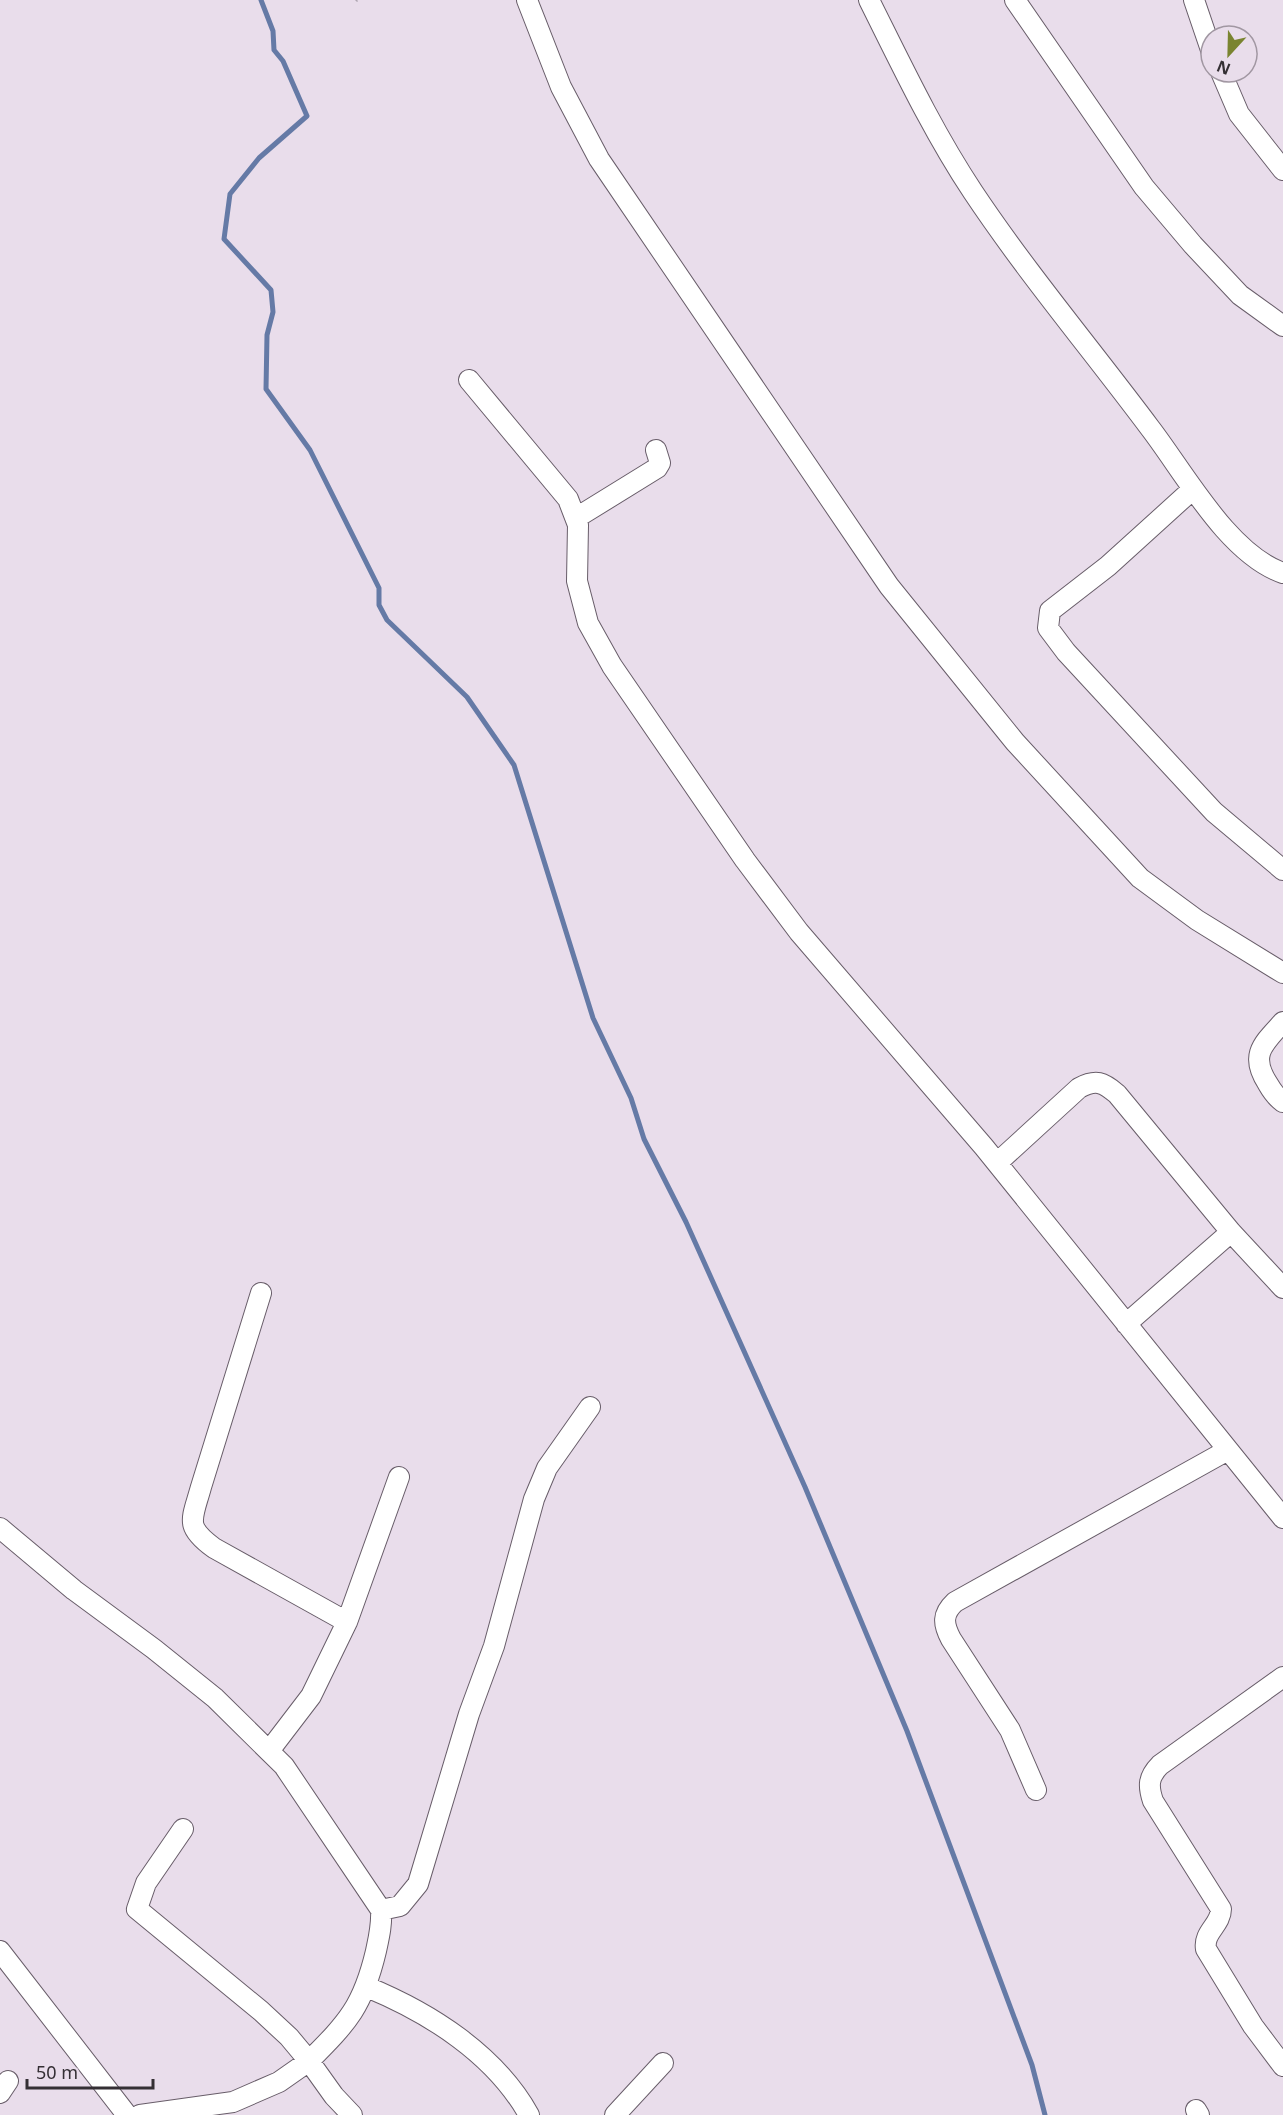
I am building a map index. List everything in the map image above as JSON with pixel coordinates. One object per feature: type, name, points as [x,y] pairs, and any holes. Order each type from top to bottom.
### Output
[{"type":"street","points":[[526,0],[561,87],[599,159],[889,586],[1015,742],[1117,856],[1140,878],[1197,920],[1283,973]]},
{"type":"street","points":[[869,0],[972,191],[1208,510],[1248,551],[1273,570],[1283,573]]},
{"type":"street","points":[[1015,0],[1144,187],[1193,245],[1240,295],[1283,326]]},
{"type":"street","points":[[1194,0],[1202,24]]},
{"type":"street","points":[[1226,84],[1239,114],[1283,170]]},
{"type":"street","points":[[469,380],[568,499],[576,518],[577,581],[588,623],[612,666],[746,860],[799,932],[997,1163],[1283,1518]]},
{"type":"street","points":[[576,518],[657,468],[660,462],[656,450]]},
{"type":"street","points":[[1193,489],[1108,566],[1050,611],[1048,628],[1066,652],[1214,812],[1283,870]]},
{"type":"street","points":[[1283,1022],[1265,1042],[1258,1055],[1258,1068],[1283,1102]]},
{"type":"street","points":[[997,1163],[1079,1088],[1095,1082],[1104,1083],[1117,1094],[1231,1232],[1283,1288]]},
{"type":"street","points":[[1126,1324],[1231,1232]]},
{"type":"street","points":[[261,1293],[196,1505],[193,1528],[197,1536],[214,1548],[348,1622]]},
{"type":"street","points":[[381,1910],[400,1906],[418,1884],[469,1714],[494,1646],[534,1500],[547,1468],[591,1407]]},
{"type":"street","points":[[1036,1790],[1010,1730],[944,1627],[948,1610],[955,1602],[1228,1450]]},
{"type":"street","points":[[268,1752],[311,1696],[348,1622],[399,1478]]},
{"type":"street","points":[[0,1528],[74,1590],[154,1649],[215,1698],[284,1766],[381,1910],[382,1923],[367,1987],[349,2019],[309,2061],[279,2082],[233,2102],[140,2115]]},
{"type":"street","points":[[1283,1677],[1160,1765],[1152,1773],[1150,1790],[1154,1801],[1221,1909],[1219,1920],[1205,1940],[1206,1949],[1253,2026],[1283,2066]]},
{"type":"street","points":[[183,1830],[146,1883],[137,1909],[261,2011],[289,2037],[329,2090],[352,2115]]},
{"type":"street","points":[[0,1951],[127,2115]]},
{"type":"street","points":[[367,1987],[406,2003],[447,2030],[495,2068],[515,2089],[529,2115]]},
{"type":"street","points":[[615,2115],[663,2063]]},
{"type":"waterway","points":[[261,0],[273,31],[274,50],[283,61],[307,116],[259,158],[230,194],[224,239],[271,290],[273,312],[267,335],[266,389],[310,450],[379,588],[379,605],[387,620],[467,697],[514,765],[593,1018],[631,1098],[644,1139],[686,1222],[805,1487],[907,1731],[1032,2065],[1045,2115]]}]
